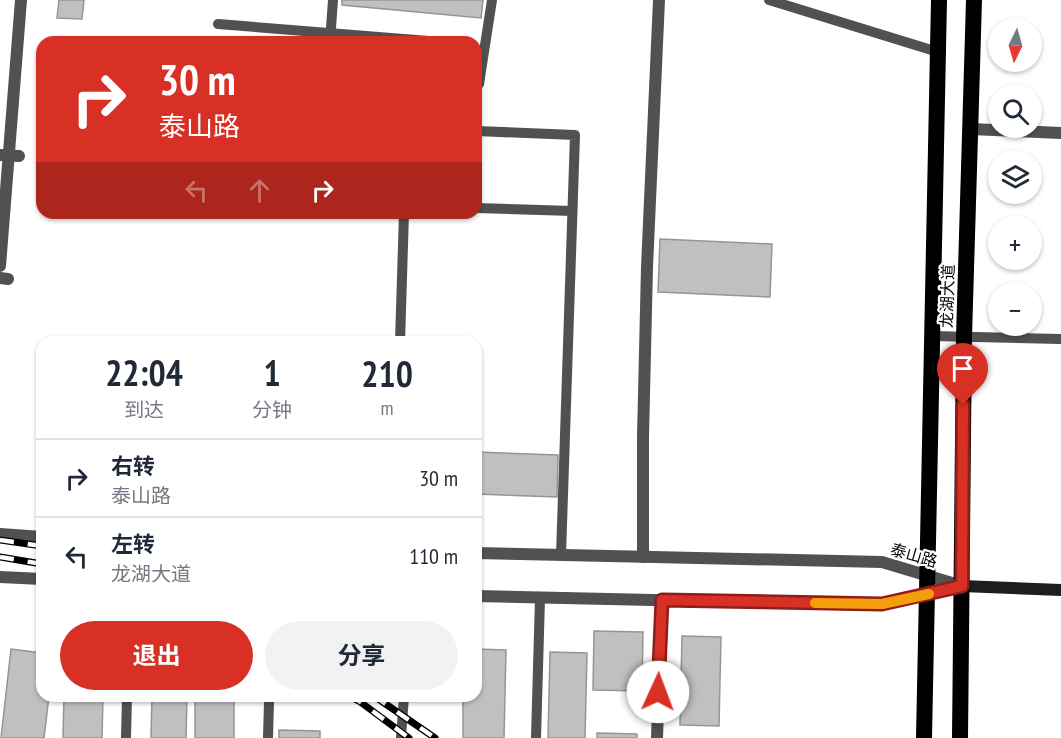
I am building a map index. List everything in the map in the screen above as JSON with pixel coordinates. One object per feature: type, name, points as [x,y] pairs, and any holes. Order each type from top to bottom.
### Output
[{"type":"highway","name":"龙湖大道","points":[[924,738],[939,0]]},
{"type":"highway","name":"龙湖大道","points":[[960,738],[964,336],[974,0]]},
{"type":"main road","points":[[962,586],[1061,590]]},
{"type":"street","points":[[0,266],[21,0]]},
{"type":"street","points":[[643,557],[647,267],[658,0]]},
{"type":"street","points":[[970,129],[1061,133]]},
{"type":"street","points":[[0,534],[36,537]]},
{"type":"street","name":"泰山路","points":[[482,553],[882,562],[962,586]]},
{"type":"street","points":[[0,577],[36,579]]},
{"type":"street","name":"泰山路","points":[[482,596],[882,604],[962,586]]},
{"type":"street","points":[[657,738],[662,600]]},
{"type":"lane","points":[[330,36],[333,0]]},
{"type":"lane","points":[[482,38],[492,0]]},
{"type":"lane","points":[[769,0],[938,52]]},
{"type":"lane","points":[[218,24],[321,36]]},
{"type":"lane","points":[[482,131],[575,135],[561,555]]},
{"type":"lane","points":[[482,208],[572,211]]},
{"type":"lane","points":[[400,336],[404,219]]},
{"type":"lane","points":[[932,336],[1061,339]]},
{"type":"lane","points":[[536,738],[540,598]]},
{"type":"lane","points":[[126,738],[127,702]]},
{"type":"lane","points":[[268,738],[269,702]]},
{"type":"lane","points":[[401,738],[404,702]]},
{"type":"building","points":[[59,0],[84,0],[82,19],[57,18]]},
{"type":"building","points":[[342,0],[483,0],[481,18],[342,5]]},
{"type":"building","points":[[660,239],[772,244],[770,297],[658,292]]},
{"type":"building","points":[[482,452],[558,455],[557,497],[482,494]]},
{"type":"building","points":[[594,631],[643,632],[642,691],[593,690]]},
{"type":"building","points":[[682,636],[721,637],[719,726],[680,725]]},
{"type":"building","points":[[11,649],[36,652],[36,702],[48,702],[44,738],[1,738]]},
{"type":"building","points":[[482,649],[506,650],[504,738],[463,738],[463,702],[482,702]]},
{"type":"building","points":[[550,652],[587,653],[585,738],[548,738]]},
{"type":"building","points":[[64,702],[103,702],[102,738],[63,738]]},
{"type":"building","points":[[152,702],[187,702],[186,738],[151,738]]},
{"type":"building","points":[[195,702],[234,702],[234,738],[195,738]]},
{"type":"building","points":[[279,730],[320,731],[320,738],[279,738]]},
{"type":"building","points":[[597,733],[637,734],[637,738],[597,738]]},
{"type":"railway","points":[[0,540],[36,545]]},
{"type":"railway","points":[[0,557],[36,563]]},
{"type":"railway","points":[[360,702],[409,738]]},
{"type":"railway","points":[[383,702],[435,738]]},
{"type":"slow traffic","points":[[815,603],[882,604],[929,594]]},
{"type":"route","points":[[658,692],[662,600],[882,604],[962,586],[963,405]]}]
